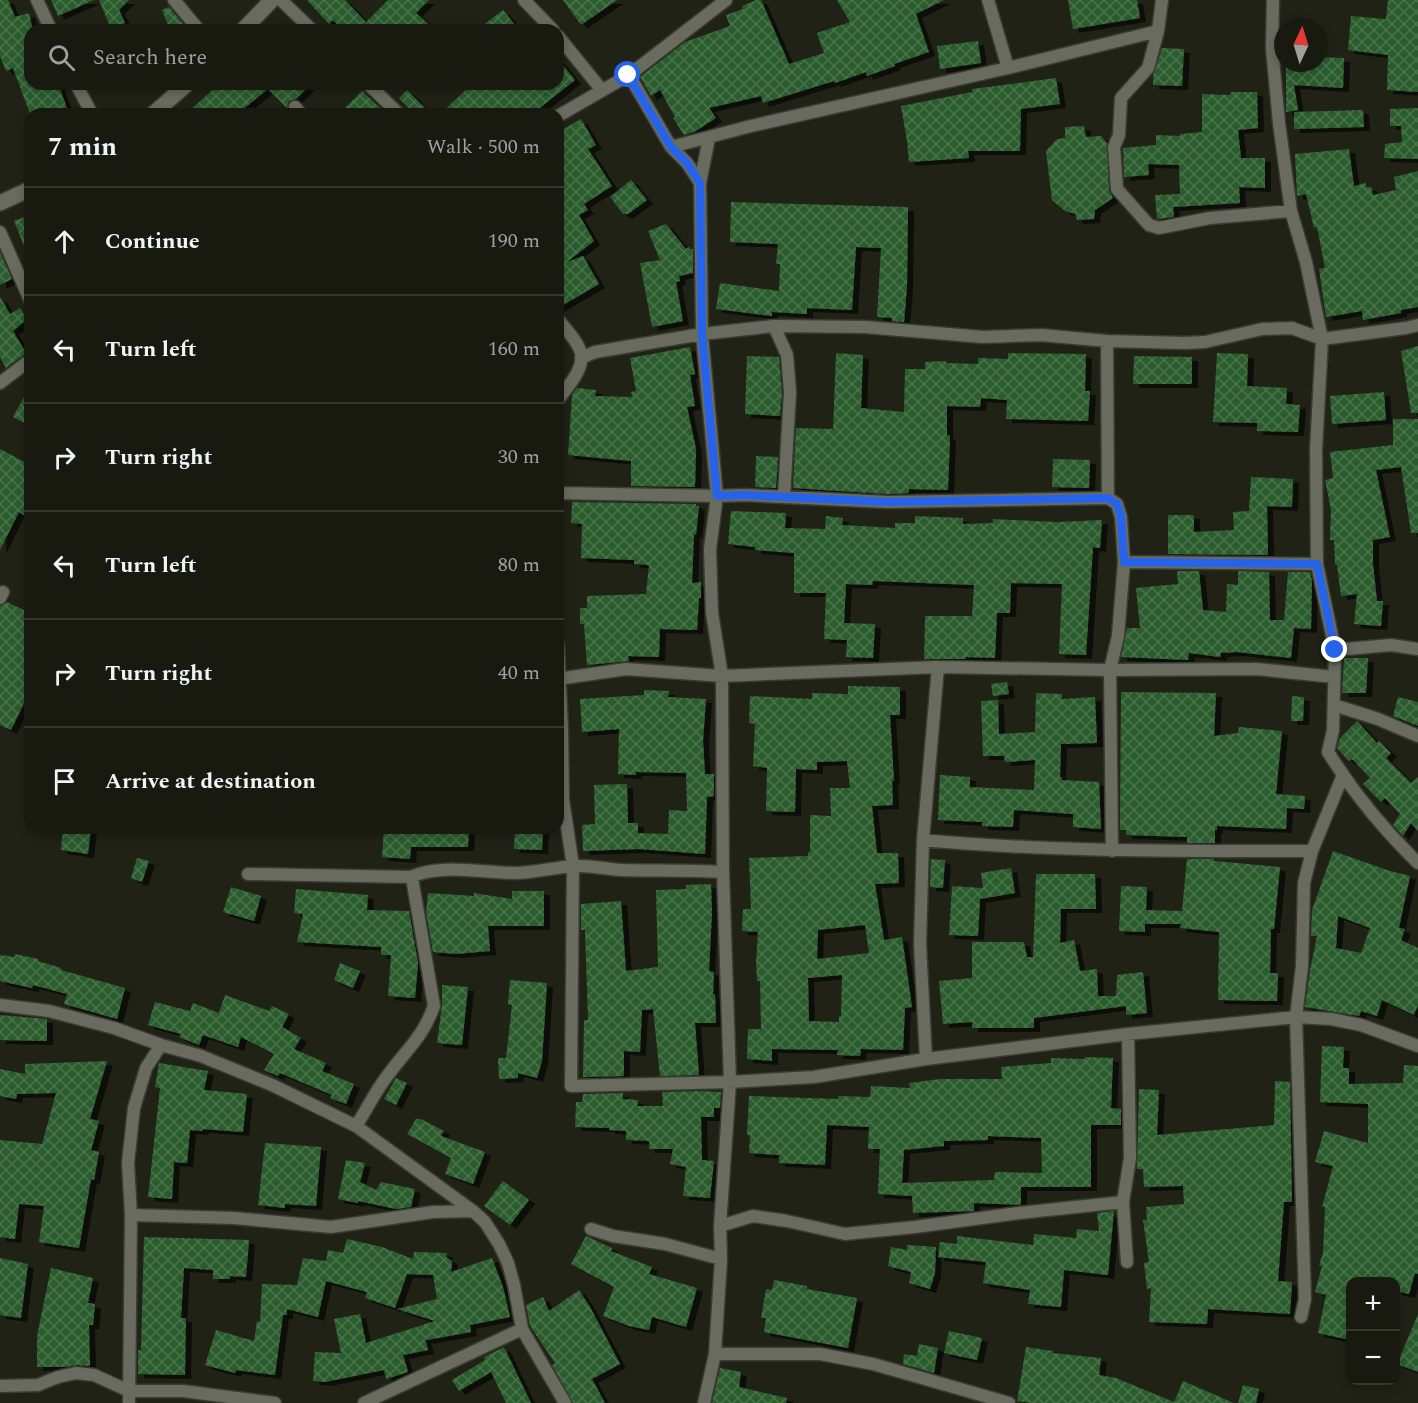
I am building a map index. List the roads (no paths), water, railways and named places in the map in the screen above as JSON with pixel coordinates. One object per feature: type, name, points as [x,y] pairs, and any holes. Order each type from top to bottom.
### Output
[{"type":"street","points":[[37,0],[48,24]]},
{"type":"street","points":[[174,0],[194,24]]},
{"type":"street","points":[[249,24],[272,0]]},
{"type":"street","points":[[281,0],[306,24]]},
{"type":"street","points":[[524,0],[547,24]]},
{"type":"street","points":[[564,113],[628,75],[726,0]]},
{"type":"street","points":[[988,0],[1008,68]]},
{"type":"street","points":[[1162,0],[1158,31],[1148,68],[1121,98],[1119,135],[1114,147],[1117,189],[1149,225],[1159,228],[1210,218],[1291,211]]},
{"type":"street","points":[[1273,0],[1272,48],[1291,211],[1306,262],[1322,339],[1316,450],[1317,564],[1335,650],[1333,730],[1328,753],[1342,775],[1396,842],[1418,863]]},
{"type":"street","points":[[671,147],[751,126],[1008,68],[1158,31]]},
{"type":"street","points":[[564,44],[601,90]]},
{"type":"street","points":[[628,75],[671,147],[687,163],[700,183]]},
{"type":"street","points":[[79,90],[89,108]]},
{"type":"street","points":[[160,108],[180,90]]},
{"type":"street","points":[[374,90],[392,108]]},
{"type":"street","points":[[704,1403],[715,1354],[721,1259],[720,1226],[730,1082],[723,872],[722,676],[712,613],[710,549],[717,496],[702,334],[700,183],[709,138]]},
{"type":"street","points":[[0,203],[24,192]]},
{"type":"street","points":[[0,232],[24,286]]},
{"type":"street","points":[[581,358],[596,352],[702,334],[774,326],[865,327],[982,337],[1041,335],[1107,341],[1205,342],[1262,329],[1292,328],[1322,339],[1418,325]]},
{"type":"street","points":[[774,326],[787,355],[790,392],[784,497]]},
{"type":"street","points":[[564,327],[580,350],[581,358],[580,367],[564,391]]},
{"type":"street","points":[[1107,341],[1108,498]]},
{"type":"street","points":[[0,383],[24,365]]},
{"type":"street","points":[[564,493],[744,495],[888,502],[1108,498],[1117,504],[1121,517],[1124,562],[1118,636],[1110,670],[1112,851]]},
{"type":"street","points":[[1124,562],[1317,564]]},
{"type":"street","points":[[1335,650],[1390,645],[1418,649]]},
{"type":"street","points":[[926,1059],[920,944],[923,840],[938,667]]},
{"type":"street","points":[[564,678],[626,669],[722,676],[938,667],[1110,670],[1257,669],[1334,678]]},
{"type":"street","points":[[1334,705],[1378,719],[1418,736]]},
{"type":"street","points":[[1301,1317],[1305,1299],[1296,1017],[1302,966],[1304,883],[1312,851],[1342,775]]},
{"type":"street","points":[[564,812],[573,866],[571,1086],[730,1082],[814,1077],[926,1059],[1128,1034],[1296,1017],[1331,1019],[1361,1025],[1418,1046]]},
{"type":"street","points":[[923,840],[1001,847],[1112,851],[1312,851]]},
{"type":"street","points":[[248,874],[410,877],[422,871],[436,869],[518,873],[573,866],[598,866],[615,870],[676,869],[723,872]]},
{"type":"street","points":[[356,1126],[387,1076],[419,1038],[434,1006],[413,879],[410,877]]},
{"type":"street","points":[[0,1005],[49,1011],[114,1028],[201,1056],[272,1085],[356,1126],[485,1222],[508,1263],[522,1329],[565,1403]]},
{"type":"street","points":[[1127,1262],[1123,1202],[1130,1158],[1128,1034]]},
{"type":"street","points":[[129,1397],[132,1215],[128,1163],[134,1108],[147,1068],[161,1045]]},
{"type":"street","points":[[720,1226],[753,1216],[845,1234],[1123,1202]]},
{"type":"street","points":[[132,1215],[234,1218],[331,1227],[433,1212],[473,1211]]},
{"type":"street","points":[[591,1229],[613,1236],[665,1244],[721,1259]]},
{"type":"street","points":[[364,1403],[522,1329]]},
{"type":"street","points":[[715,1354],[820,1354],[873,1364],[1009,1403]]},
{"type":"street","points":[[0,1386],[38,1385],[75,1373],[93,1375],[129,1397],[183,1391],[275,1403]]}]
